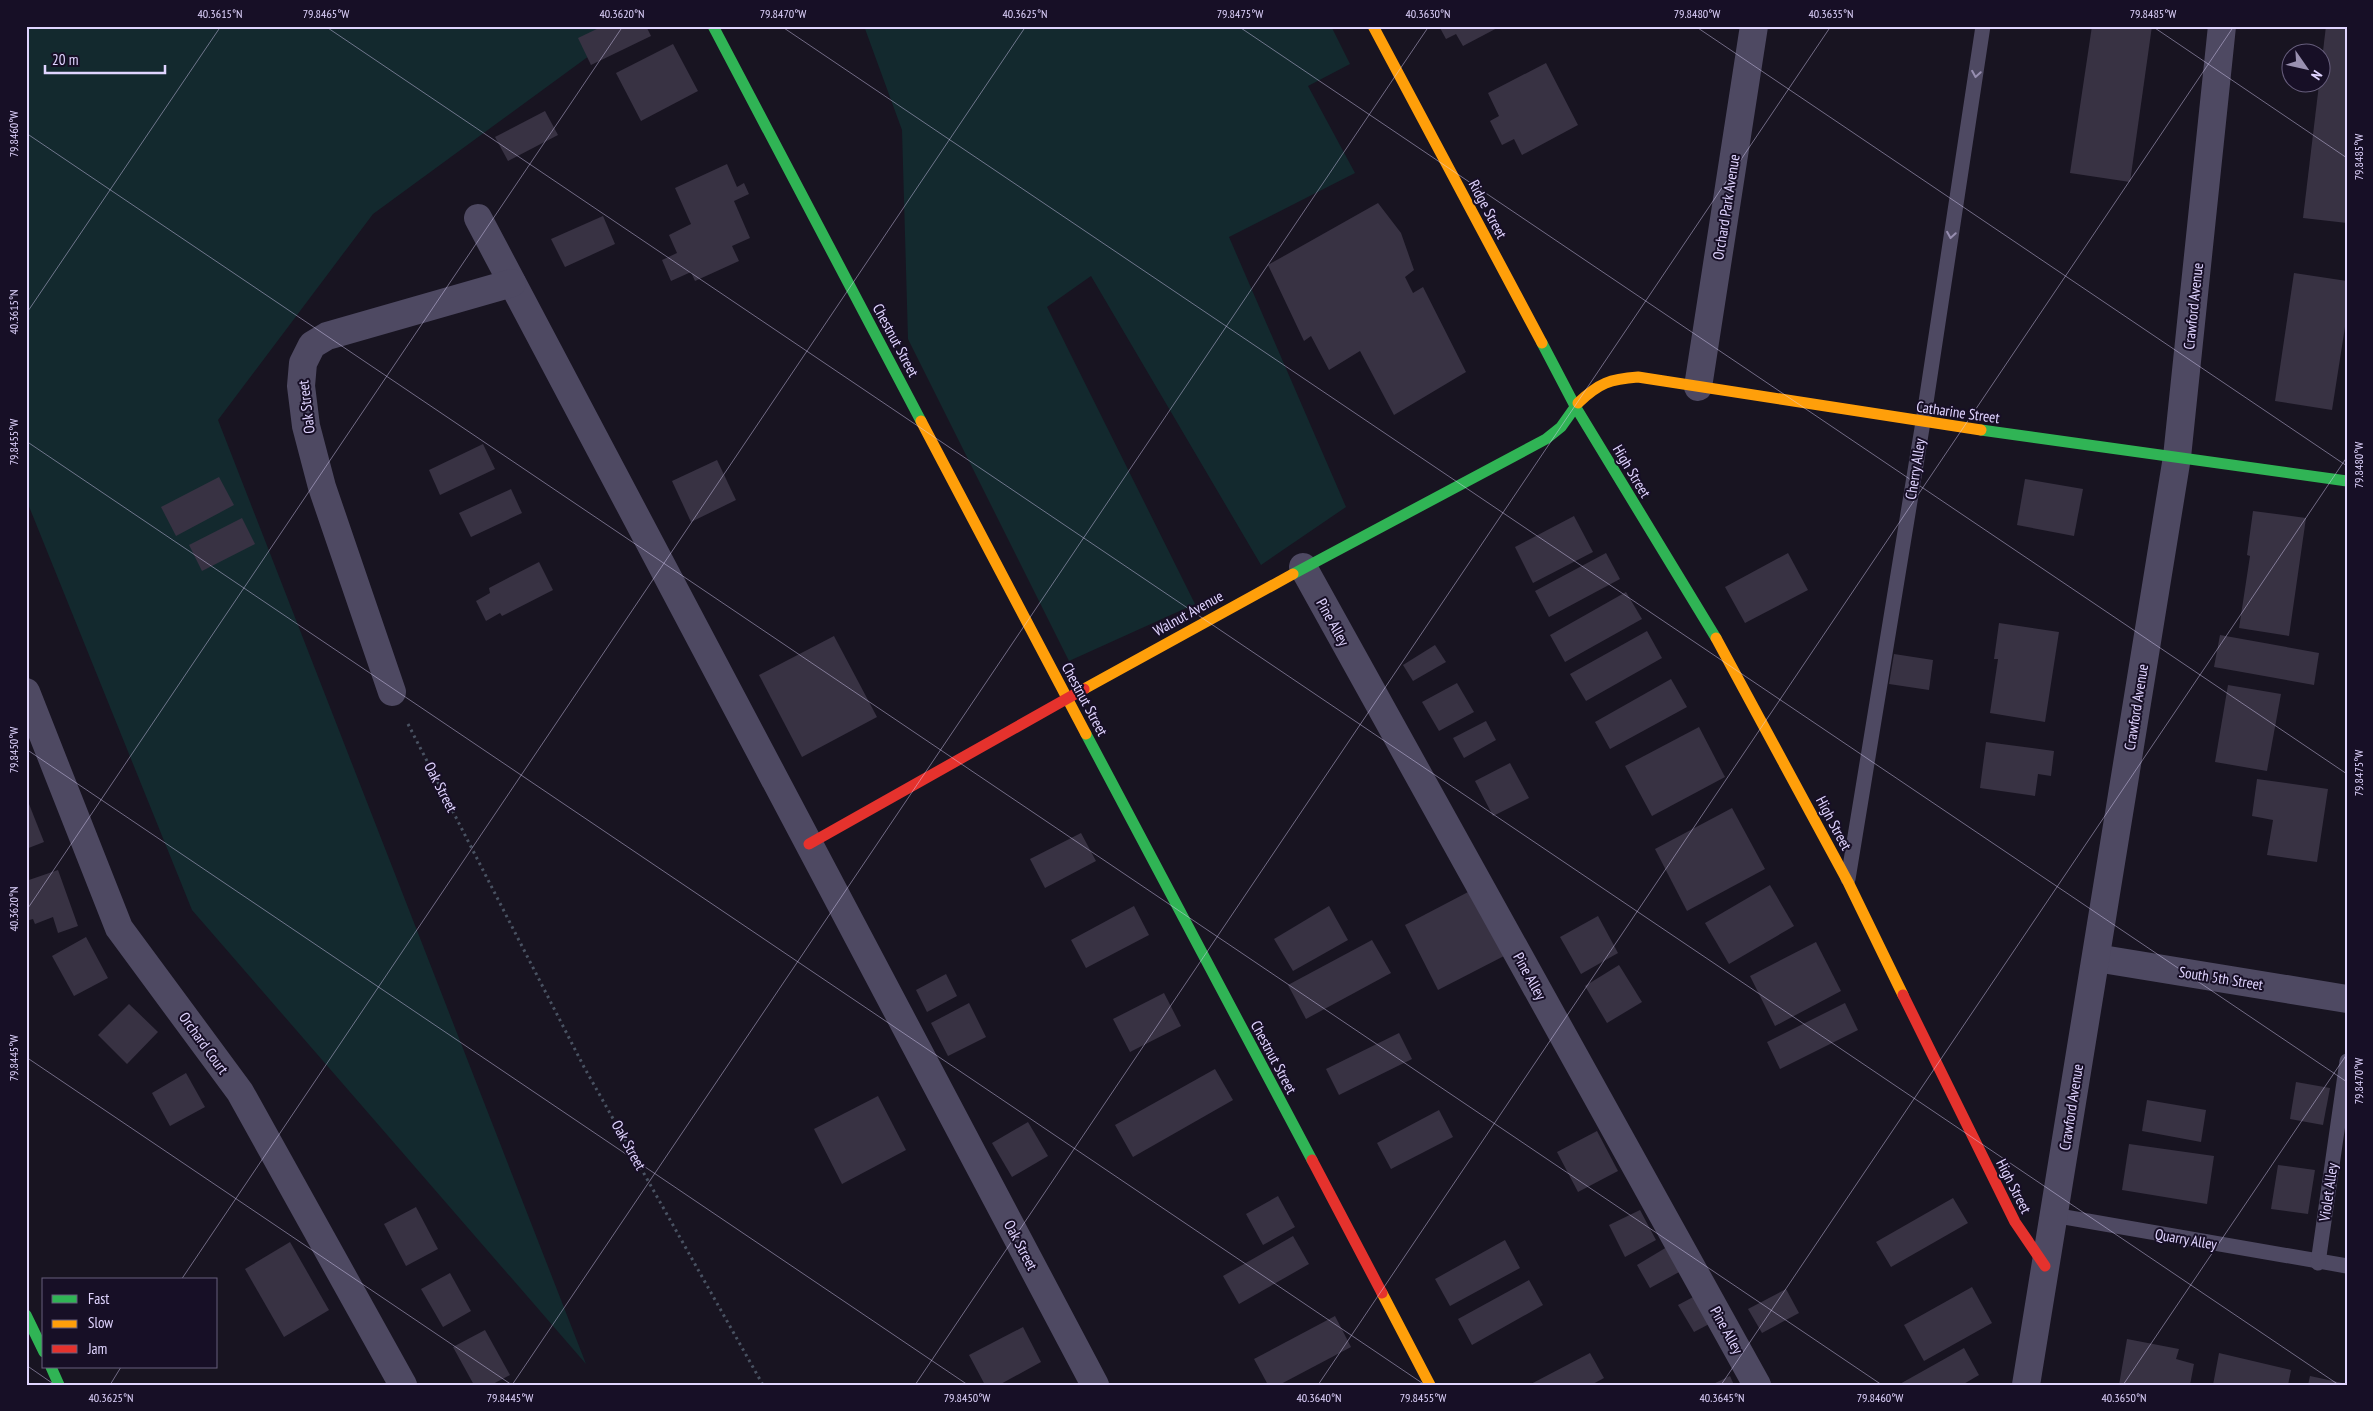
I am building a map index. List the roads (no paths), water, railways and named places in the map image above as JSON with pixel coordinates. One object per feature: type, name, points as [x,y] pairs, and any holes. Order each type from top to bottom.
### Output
[{"type":"street","name":"Chestnut Street","points":[[713,26],[1430,1385]]},
{"type":"street","name":"Ridge Street","points":[[1373,26],[1575,406]]},
{"type":"street","name":"Orchard Park Avenue","points":[[1698,387],[1754,26]]},
{"type":"street","name":"Crawford Avenue","points":[[2026,1385],[2177,457],[2222,26]]},
{"type":"street","name":"Oak Street","points":[[478,218],[1095,1385]]},
{"type":"street","name":"Oak Street","points":[[392,692],[322,487],[306,426],[301,386],[302,363],[312,345],[327,336],[512,283]]},
{"type":"street","name":"Catharine Street","points":[[1575,406],[1596,386],[1622,378],[1638,377],[1923,422],[2347,481]]},
{"type":"street","name":"Walnut Avenue","points":[[809,844],[1067,697],[1303,567],[1546,439],[1561,427],[1575,406]]},
{"type":"street","name":"High Street","points":[[1575,406],[1726,656],[1848,882],[2015,1222],[2045,1266]]},
{"type":"street","name":"Pine Alley","points":[[1303,567],[1757,1385]]},
{"type":"street","name":"Orchard Court","points":[[26,692],[119,928],[240,1092],[403,1385]]},
{"type":"street","name":"South 5th Street","points":[[2096,958],[2347,999]]},
{"type":"street","points":[[26,1315],[42,1348]]},
{"type":"street","points":[[51,1368],[59,1385]]},
{"type":"lane","name":"Cherry Alley","points":[[1848,882],[1923,422],[1983,26]]},
{"type":"lane","name":"Violet Alley","points":[[2318,1263],[2347,1061]]},
{"type":"lane","name":"Quarry Alley","points":[[2053,1215],[2318,1263],[2347,1266]]}]
